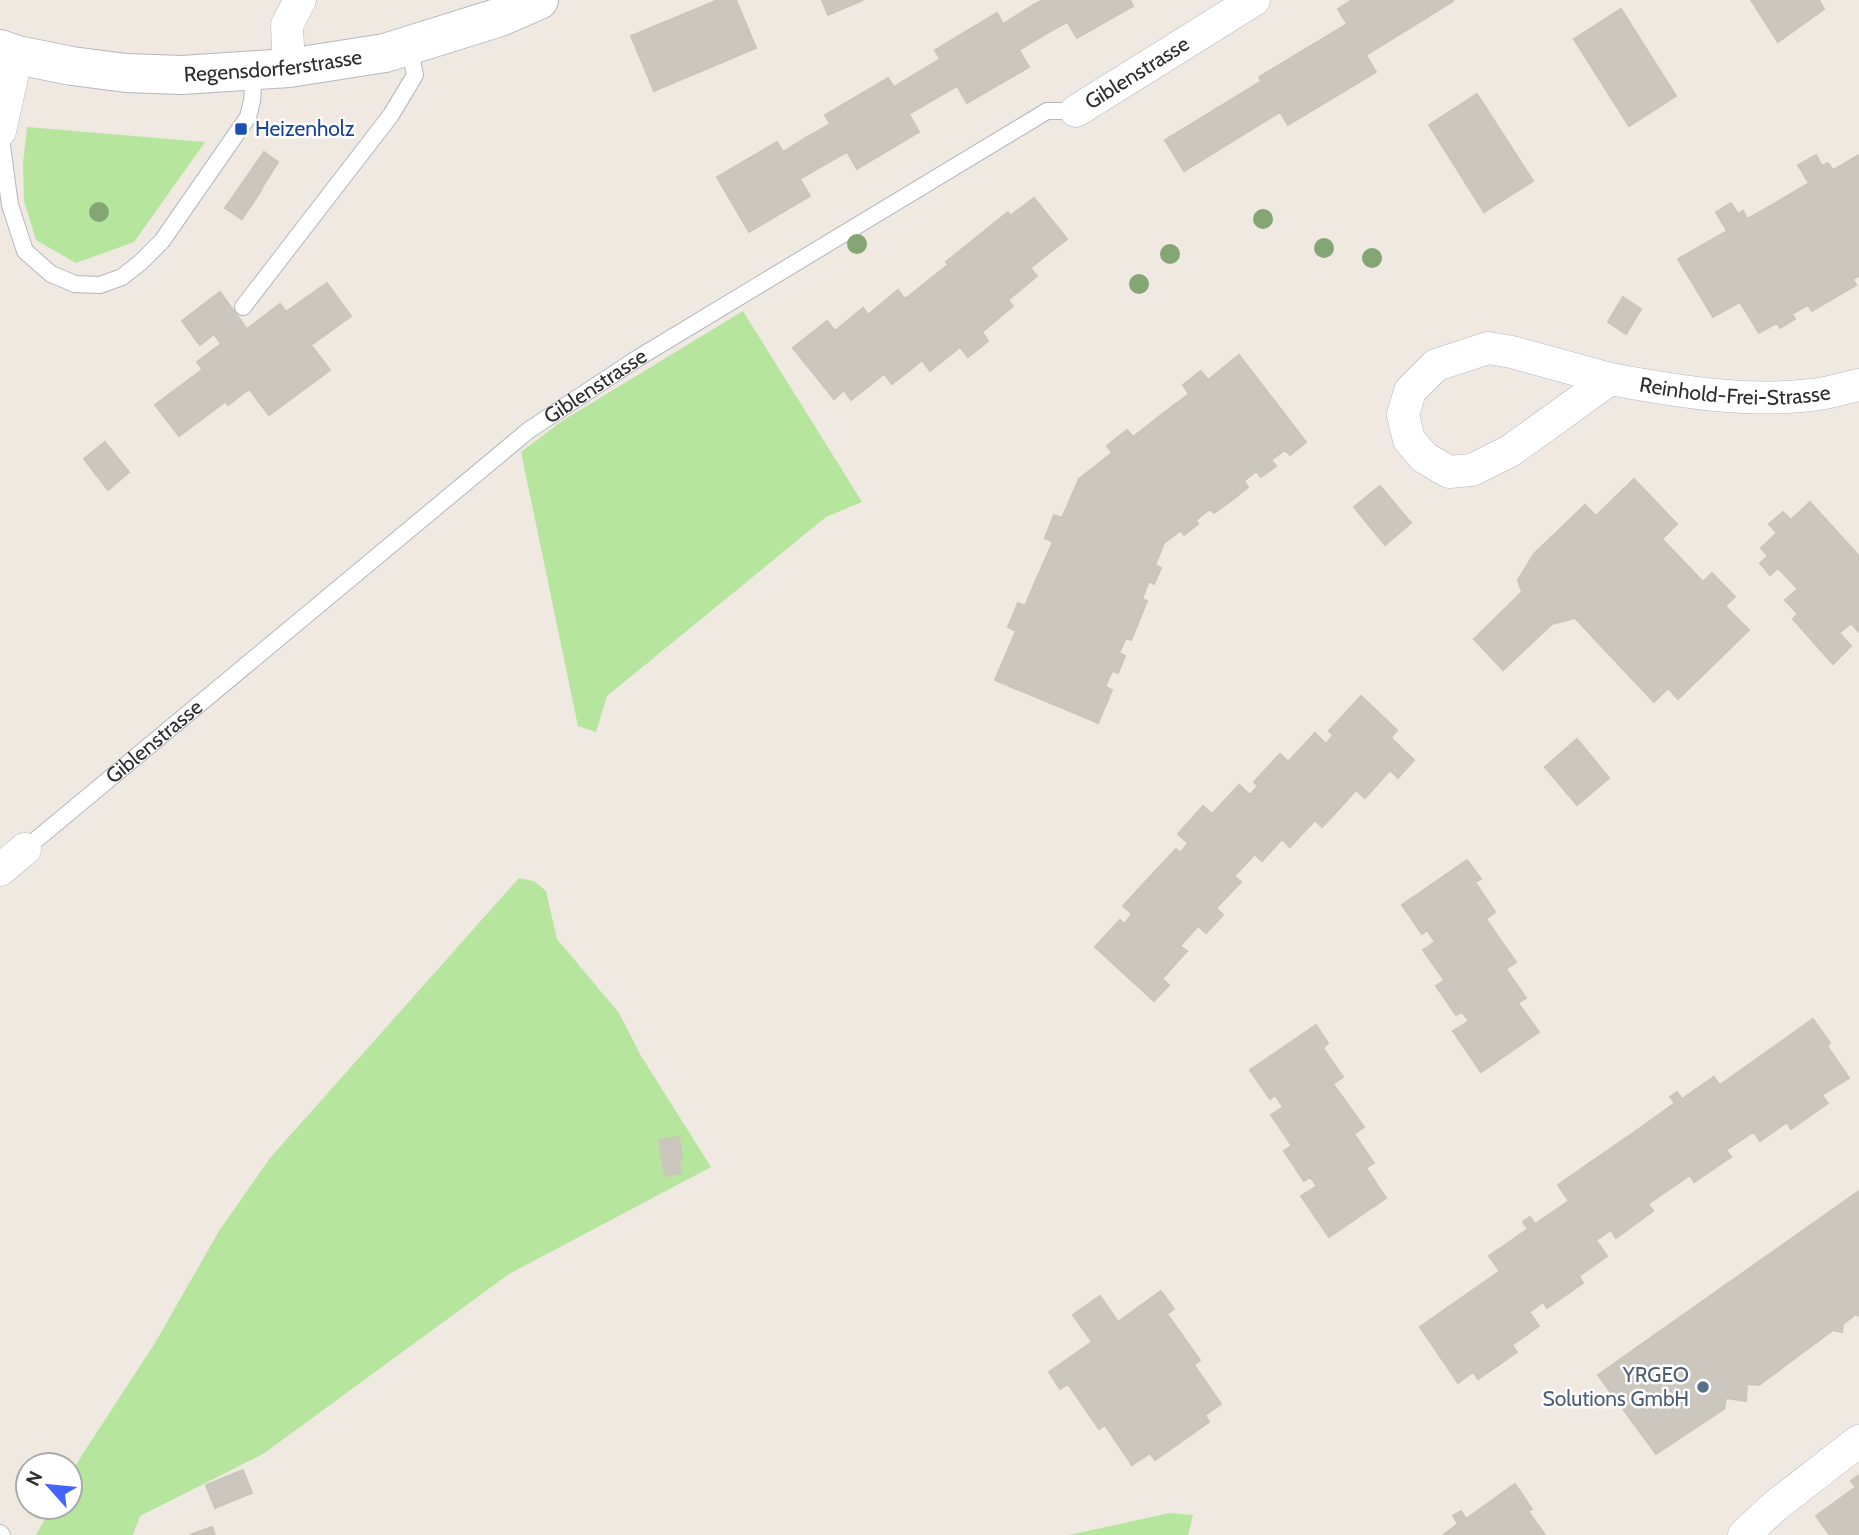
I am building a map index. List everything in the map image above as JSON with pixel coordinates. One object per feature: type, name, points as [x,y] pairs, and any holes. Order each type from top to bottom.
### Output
[{"type":"street","points":[[271,69],[287,25],[300,0]]},
{"type":"street","name":"Regensdorferstrasse","points":[[8,52],[72,66],[125,73],[182,75],[271,69],[385,53],[500,17],[539,0]]},
{"type":"street","name":"Giblenstrasse","points":[[1076,111],[1254,0]]},
{"type":"street","points":[[0,131],[8,52]]},
{"type":"street","name":"Reinhold-Frei-Strasse","points":[[1610,379],[1510,451],[1472,470],[1449,472],[1425,458],[1409,440],[1404,415],[1410,391],[1436,365],[1488,348],[1610,379],[1676,391],[1733,397],[1811,395],[1859,385]]},
{"type":"street","name":"Giblenstrasse","points":[[0,870],[25,849]]},
{"type":"street","points":[[1744,1535],[1775,1506],[1859,1441]]},
{"type":"lane","points":[[243,307],[391,115],[415,75],[409,46]]},
{"type":"lane","points":[[0,131],[10,205],[25,251],[51,274],[75,284],[100,285],[122,277],[162,241],[241,129],[248,117],[252,101],[271,69]]},
{"type":"lane","name":"Giblenstrasse","points":[[25,849],[529,430],[638,358],[1047,111],[1076,111]]},
{"type":"green space","points":[[27,127],[205,142],[134,242],[76,263],[36,240],[24,201],[23,163]]},
{"type":"green space","points":[[743,311],[862,502],[826,517],[607,696],[596,732],[578,726],[521,452],[562,421]]},
{"type":"green space","points":[[519,878],[534,881],[546,891],[557,939],[619,1013],[641,1056],[711,1167],[509,1274],[263,1454],[140,1516],[133,1535],[36,1535],[44,1521],[84,1521],[84,1452],[155,1343],[219,1231],[270,1158]]},
{"type":"green space","points":[[1170,1513],[1193,1515],[1188,1535],[1069,1535]]},
{"type":"building","points":[[718,0],[736,0],[756,48],[654,91],[631,36]]},
{"type":"building","points":[[822,0],[863,0],[828,15]]},
{"type":"building","points":[[1043,0],[1061,0],[1056,3],[1067,22],[1051,31],[1035,4]]},
{"type":"building","points":[[1061,0],[1130,0],[1133,6],[1077,38],[1056,3]]},
{"type":"building","points":[[1352,0],[1453,1],[1366,55],[1338,9]]},
{"type":"building","points":[[1751,0],[1819,0],[1824,9],[1778,42]]},
{"type":"building","points":[[1035,4],[1051,31],[1019,50],[1029,67],[967,103],[957,86],[933,100],[917,73],[940,59],[935,50],[997,13],[1003,24]]},
{"type":"building","points":[[1621,9],[1676,96],[1629,126],[1574,39]]},
{"type":"building","points":[[1347,24],[1376,72],[1288,125],[1259,77]]},
{"type":"building","points":[[917,73],[933,100],[909,114],[919,132],[857,169],[847,152],[824,165],[807,137],[830,124],[825,115],[888,78],[894,87]]},
{"type":"building","points":[[1262,81],[1280,112],[1184,171],[1165,140]]},
{"type":"building","points":[[1477,94],[1533,181],[1484,212],[1429,125]]},
{"type":"building","points":[[807,137],[824,165],[800,179],[810,196],[749,232],[717,177],[777,142],[783,152]]},
{"type":"building","points":[[264,152],[278,162],[261,189],[246,178]]},
{"type":"building","points":[[1816,155],[1822,166],[1828,163],[1833,170],[1859,155],[1859,276],[1853,279],[1856,285],[1834,298],[1777,202],[1809,183],[1798,165]]},
{"type":"building","points":[[246,178],[262,189],[242,219],[225,208]]},
{"type":"building","points":[[1034,198],[1067,239],[1030,268],[1037,276],[1008,300],[1013,306],[994,322],[946,262],[1008,212],[1010,216]]},
{"type":"building","points":[[1777,202],[1834,298],[1812,311],[1808,305],[1792,314],[1795,319],[1780,328],[1777,323],[1759,333],[1740,302],[1713,317],[1678,259],[1727,231],[1716,212],[1731,203],[1738,214],[1743,211],[1747,219]]},
{"type":"building","points":[[948,265],[994,322],[982,332],[988,341],[968,357],[960,347],[930,371],[922,360],[911,369],[868,315],[898,290],[905,299]]},
{"type":"building","points":[[327,283],[351,316],[311,345],[286,312]]},
{"type":"building","points":[[220,292],[247,329],[280,304],[330,370],[269,415],[249,389],[228,405],[197,362],[221,344],[214,334],[200,345],[182,321]]},
{"type":"building","points":[[1623,297],[1641,309],[1626,334],[1608,322]]},
{"type":"building","points":[[863,308],[911,369],[892,384],[884,374],[851,400],[844,390],[834,399],[793,348],[827,321],[835,331]]},
{"type":"building","points":[[1239,355],[1306,442],[1290,455],[1285,450],[1271,460],[1276,466],[1261,477],[1256,471],[1244,481],[1248,487],[1232,500],[1165,412],[1189,394],[1183,385],[1201,371],[1208,380]]},
{"type":"building","points":[[202,370],[226,401],[179,436],[155,405]]},
{"type":"building","points":[[1165,412],[1232,500],[1214,513],[1210,509],[1196,520],[1198,524],[1184,535],[1181,530],[1164,543],[1079,479],[1112,453],[1107,446],[1127,430],[1133,437]]},
{"type":"building","points":[[105,442],[129,472],[108,490],[84,459]]},
{"type":"building","points":[[1079,479],[1164,543],[1155,565],[1161,568],[1154,584],[1149,581],[1142,599],[1147,601],[1139,621],[1037,578],[1053,542],[1045,538],[1054,515],[1062,518]]},
{"type":"building","points":[[1634,479],[1677,524],[1662,539],[1703,582],[1712,573],[1735,597],[1725,606],[1749,630],[1678,699],[1668,688],[1654,702],[1575,618],[1552,624],[1503,670],[1474,639],[1522,592],[1518,580],[1534,554],[1585,505],[1596,516]]},
{"type":"building","points":[[1380,486],[1411,523],[1385,545],[1354,507]]},
{"type":"building","points":[[1810,502],[1859,556],[1859,632],[1851,623],[1839,633],[1851,646],[1833,664],[1793,619],[1798,614],[1785,600],[1798,589],[1778,568],[1770,575],[1760,563],[1768,556],[1761,548],[1777,533],[1769,524],[1783,512],[1791,520]]},
{"type":"building","points":[[1037,578],[1139,621],[1131,640],[1126,638],[1119,653],[1125,656],[1118,673],[1112,671],[1105,687],[1112,690],[1098,723],[995,680],[1016,631],[1008,627],[1018,603],[1025,606]]},
{"type":"building","points":[[1361,696],[1397,730],[1391,738],[1414,760],[1398,778],[1390,770],[1365,798],[1356,790],[1339,809],[1288,762],[1315,733],[1326,744],[1333,735],[1329,731]]},
{"type":"building","points":[[1577,739],[1609,778],[1577,805],[1545,767]]},
{"type":"building","points":[[1280,754],[1339,809],[1322,827],[1315,820],[1290,847],[1282,839],[1262,861],[1212,814],[1239,785],[1250,795],[1258,786],[1254,782]]},
{"type":"building","points":[[1203,806],[1255,854],[1234,876],[1241,882],[1216,908],[1223,915],[1206,933],[1148,879],[1176,849],[1180,853],[1188,843],[1178,834]]},
{"type":"building","points":[[1467,860],[1481,879],[1475,882],[1495,912],[1486,919],[1501,941],[1445,981],[1423,950],[1435,942],[1427,930],[1422,934],[1402,905]]},
{"type":"building","points":[[1148,879],[1198,926],[1180,946],[1187,951],[1162,979],[1169,985],[1154,1001],[1095,947],[1120,920],[1124,924],[1132,914],[1123,906]]},
{"type":"building","points":[[1501,941],[1516,962],[1506,969],[1526,998],[1518,1003],[1539,1032],[1481,1072],[1453,1031],[1469,1021],[1462,1012],[1456,1015],[1436,986]]},
{"type":"building","points":[[1813,1019],[1830,1043],[1827,1046],[1849,1078],[1822,1095],[1828,1103],[1791,1129],[1787,1122],[1760,1141],[1720,1085]]},
{"type":"building","points":[[1316,1025],[1328,1043],[1323,1048],[1343,1077],[1333,1084],[1349,1106],[1292,1146],[1271,1115],[1283,1107],[1275,1095],[1270,1099],[1250,1070]]},
{"type":"building","points":[[1714,1077],[1753,1132],[1726,1150],[1731,1157],[1694,1182],[1690,1175],[1674,1186],[1636,1131],[1675,1103],[1670,1097],[1677,1092],[1682,1099]]},
{"type":"building","points":[[1349,1106],[1364,1127],[1354,1134],[1374,1163],[1366,1168],[1386,1198],[1329,1237],[1301,1196],[1317,1186],[1310,1177],[1304,1181],[1284,1151]]},
{"type":"building","points":[[1636,1131],[1674,1186],[1648,1204],[1653,1211],[1616,1238],[1611,1230],[1596,1240],[1558,1185]]},
{"type":"building","points":[[679,1137],[681,1173],[665,1176],[659,1140]]},
{"type":"building","points":[[1859,1191],[1859,1316],[1856,1314],[1843,1324],[1842,1332],[1833,1330],[1759,1385],[1747,1384],[1746,1401],[1726,1398],[1724,1409],[1656,1454],[1598,1375]]},
{"type":"building","points":[[1569,1201],[1607,1256],[1579,1276],[1583,1283],[1547,1308],[1543,1302],[1529,1312],[1489,1256],[1528,1229],[1523,1222],[1525,1220],[1530,1217],[1535,1224]]},
{"type":"building","points":[[1500,1271],[1539,1326],[1512,1345],[1517,1352],[1478,1379],[1473,1372],[1458,1383],[1420,1327]]},
{"type":"building","points":[[1161,1291],[1174,1309],[1167,1314],[1200,1360],[1194,1365],[1221,1404],[1205,1415],[1209,1422],[1155,1460],[1150,1453],[1132,1465],[1105,1425],[1099,1429],[1068,1384],[1060,1389],[1049,1372],[1092,1342],[1073,1315],[1100,1296],[1118,1322]]},
{"type":"building","points":[[243,1470],[252,1493],[215,1508],[206,1485]]},
{"type":"building","points":[[1859,1475],[1859,1535],[1830,1535],[1816,1516],[1856,1487],[1851,1481]]},
{"type":"building","points":[[1515,1484],[1532,1509],[1528,1511],[1545,1535],[1443,1535],[1458,1524],[1454,1515],[1461,1511],[1466,1519]]},
{"type":"building","points":[[212,1527],[215,1535],[190,1535]]},
{"type":"place","name":"Heizenholz","points":[[241,129]]},
{"type":"place","name":"YRGEO Solutions GmbH","points":[[1703,1387]]}]
